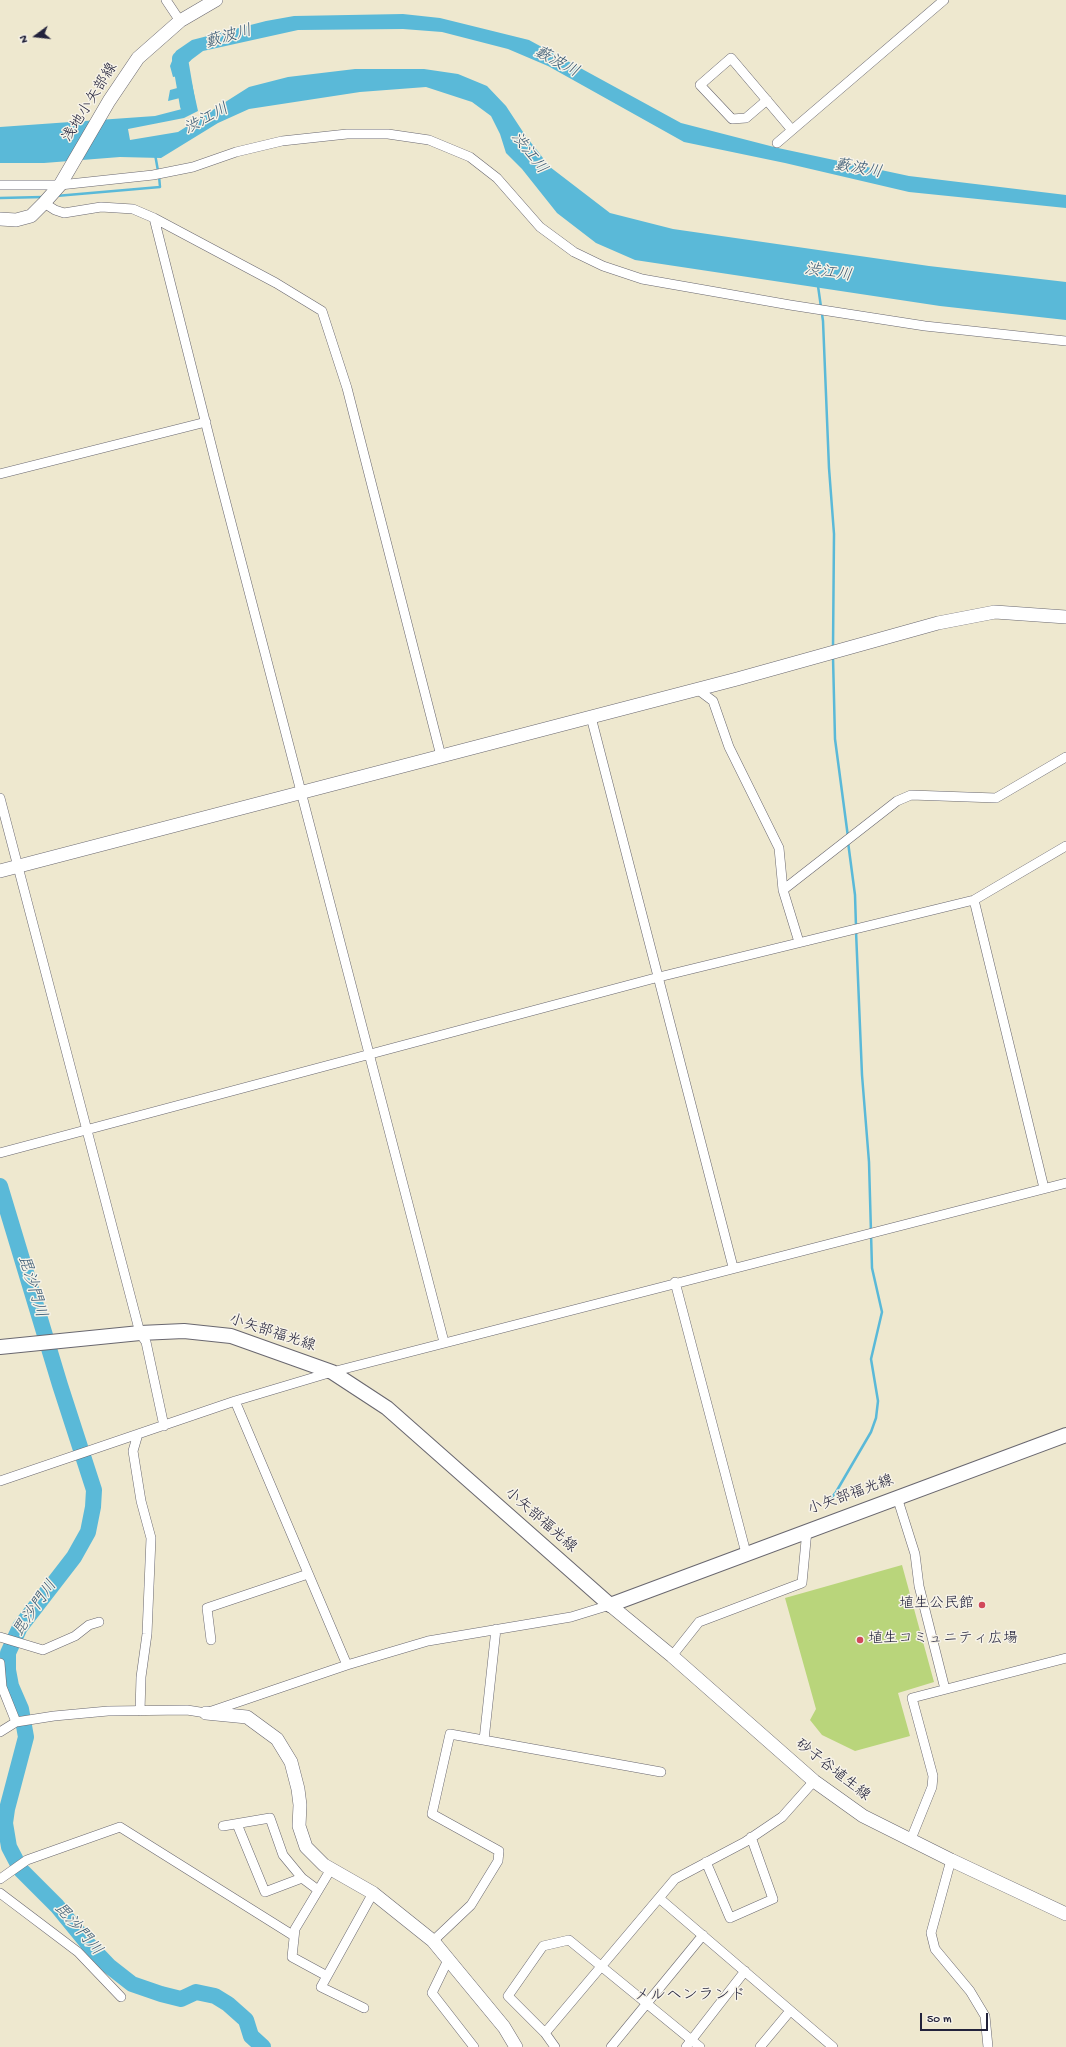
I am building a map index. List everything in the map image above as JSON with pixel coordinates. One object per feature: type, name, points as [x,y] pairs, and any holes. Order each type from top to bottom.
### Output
[{"type":"main road","name":"小矢部福光線","points":[[0,1347],[140,1333],[184,1331],[231,1336],[332,1372],[387,1408],[610,1605],[807,1530],[1066,1435]]},
{"type":"street","points":[[166,0],[180,21]]},
{"type":"street","name":"浅地小矢部線","points":[[0,219],[16,220],[31,216],[44,203],[60,185],[109,101],[138,58],[180,21],[216,0]]},
{"type":"street","points":[[777,143],[944,0]]},
{"type":"street","points":[[767,100],[746,118],[732,119],[700,85],[731,58],[767,100],[792,130]]},
{"type":"street","points":[[0,185],[60,185],[152,174],[193,167],[236,152],[282,141],[347,134],[388,134],[429,140],[470,157],[497,178],[540,227],[574,252],[603,266],[642,279],[790,305],[925,326],[1066,341]]},
{"type":"street","points":[[44,203],[55,210],[64,213],[101,207],[133,209],[154,218],[276,283],[322,311],[347,388],[442,756]]},
{"type":"street","points":[[154,218],[301,793],[444,1342]]},
{"type":"street","points":[[0,474],[206,422]]},
{"type":"street","points":[[0,871],[591,717],[938,624],[995,612],[1066,617]]},
{"type":"street","points":[[697,689],[713,700],[729,748],[779,848],[783,890],[799,942]]},
{"type":"street","points":[[591,717],[733,1268]]},
{"type":"street","points":[[783,890],[897,801],[911,795],[996,798],[1066,757]]},
{"type":"street","points":[[0,798],[86,1132],[140,1333],[146,1342],[164,1426]]},
{"type":"street","points":[[0,1153],[86,1132],[659,977],[974,900],[1066,846]]},
{"type":"street","points":[[974,900],[1044,1188]]},
{"type":"street","points":[[0,1481],[235,1401],[332,1372],[675,1282],[1066,1183]]},
{"type":"street","points":[[675,1282],[746,1553]]},
{"type":"street","points":[[235,1401],[347,1664]]},
{"type":"street","points":[[138,1434],[133,1451],[141,1501],[151,1538],[147,1634],[141,1677],[140,1711]]},
{"type":"street","points":[[897,1497],[915,1554],[919,1586],[945,1689]]},
{"type":"street","points":[[672,1656],[699,1622],[802,1584],[807,1530]]},
{"type":"street","points":[[211,1640],[207,1608],[308,1574]]},
{"type":"street","points":[[206,1713],[347,1664],[428,1641],[571,1617],[610,1605]]},
{"type":"street","name":"砂子谷埴生線","points":[[610,1605],[672,1656],[814,1781],[863,1816],[951,1860],[1066,1914]]},
{"type":"street","points":[[0,1637],[43,1650],[70,1639],[89,1625],[100,1622]]},
{"type":"street","points":[[484,1740],[496,1629]]},
{"type":"street","points":[[911,1839],[932,1787],[933,1776],[912,1698],[1066,1658]]},
{"type":"street","points":[[0,1663],[2,1687],[16,1722]]},
{"type":"street","points":[[0,1732],[16,1722],[54,1716],[108,1711],[187,1710],[247,1717],[277,1739],[290,1762],[298,1788],[300,1805],[299,1826],[306,1847],[324,1865],[373,1893],[433,1941],[504,2028],[513,2046]]},
{"type":"street","points":[[433,1941],[471,1905],[498,1861],[499,1852],[432,1814],[450,1734],[661,1772]]},
{"type":"street","points":[[545,2032],[675,1879],[751,1837],[782,1817],[814,1781]]},
{"type":"street","points":[[223,1826],[270,1818],[283,1855],[302,1878],[318,1890]]},
{"type":"street","points":[[237,1824],[265,1892],[302,1878]]},
{"type":"street","points":[[0,1879],[27,1860],[120,1828],[294,1936]]},
{"type":"street","points":[[706,1862],[730,1918],[773,1899],[751,1837]]},
{"type":"street","points":[[951,1860],[931,1933],[935,1949],[970,1991],[985,2016],[988,2047]]},
{"type":"street","points":[[327,1976],[292,1958],[295,1929],[331,1869]]},
{"type":"street","points":[[0,1893],[78,1952],[121,1997]]},
{"type":"street","points":[[364,2008],[321,1987],[373,1893]]},
{"type":"street","points":[[659,1898],[833,2047]]},
{"type":"street","points":[[612,2047],[703,1935]]},
{"type":"street","points":[[555,2047],[545,2032],[508,1996],[543,1946],[569,1940],[600,1967],[647,2004],[689,2043],[700,2047]]},
{"type":"street","points":[[448,1960],[432,1992],[474,2047]]},
{"type":"street","points":[[689,2043],[745,1971]]},
{"type":"street","points":[[760,2047],[790,2011]]},
{"type":"green space","name":"埴生コミュニティ広場","points":[[902,1565],[934,1682],[898,1693],[910,1736],[855,1751],[822,1735],[810,1720],[816,1709],[785,1598]]},
{"type":"water","points":[[403,14],[440,18],[529,40],[681,123],[778,148],[909,176],[1066,195],[1066,208],[909,192],[785,163],[684,142],[548,66],[508,49],[442,32],[403,29],[298,30],[203,51],[187,63],[188,74],[173,77],[170,66],[176,51],[192,40],[266,21],[294,16]]},
{"type":"water","name":"渋江川","points":[[355,69],[424,69],[458,74],[487,86],[506,106],[525,135],[550,167],[610,213],[673,229],[929,266],[1066,282],[1066,320],[940,306],[635,260],[596,243],[557,213],[522,169],[506,153],[500,134],[491,116],[472,102],[426,87],[360,92],[249,109],[218,123],[161,158],[120,157],[44,163],[0,163],[0,127],[155,116],[182,109],[180,98],[168,101],[170,90],[192,84],[198,111],[184,118],[128,129],[130,140],[178,132],[249,87],[288,77]]},
{"type":"waterway","name":"藪波川","points":[[184,56],[180,59],[188,106]]},
{"type":"waterway","points":[[155,154],[158,171]]},
{"type":"waterway","points":[[56,196],[160,187],[159,176]]},
{"type":"waterway","points":[[0,198],[43,197]]},
{"type":"waterway","name":"渋江川","points":[[818,286],[823,321],[829,468],[834,534],[833,648]]},
{"type":"waterway","points":[[833,657],[835,739],[848,837]]},
{"type":"waterway","points":[[848,842],[855,895],[856,927]]},
{"type":"waterway","points":[[828,1502],[836,1492],[871,1432],[876,1418],[878,1401],[871,1359],[882,1312],[872,1268],[869,1162],[862,1075],[856,931]]},
{"type":"waterway","name":"毘沙門川","points":[[0,1186],[60,1385],[94,1490],[93,1507],[88,1532],[74,1557],[20,1627],[8,1653],[8,1670],[11,1686],[21,1709],[26,1737],[7,1809],[5,1823],[9,1847],[21,1870],[57,1906],[88,1944],[109,1966],[132,1984],[161,1994],[181,1999],[196,1992],[215,1996],[228,2004],[246,2020],[251,2036],[263,2047]]},
{"type":"place","name":"埴生公民館","points":[[982,1605]]},
{"type":"place","name":"埴生コミュニティ広場","points":[[860,1640]]},
{"type":"district","name":"メルヘンランド","points":[[690,1997]]}]
